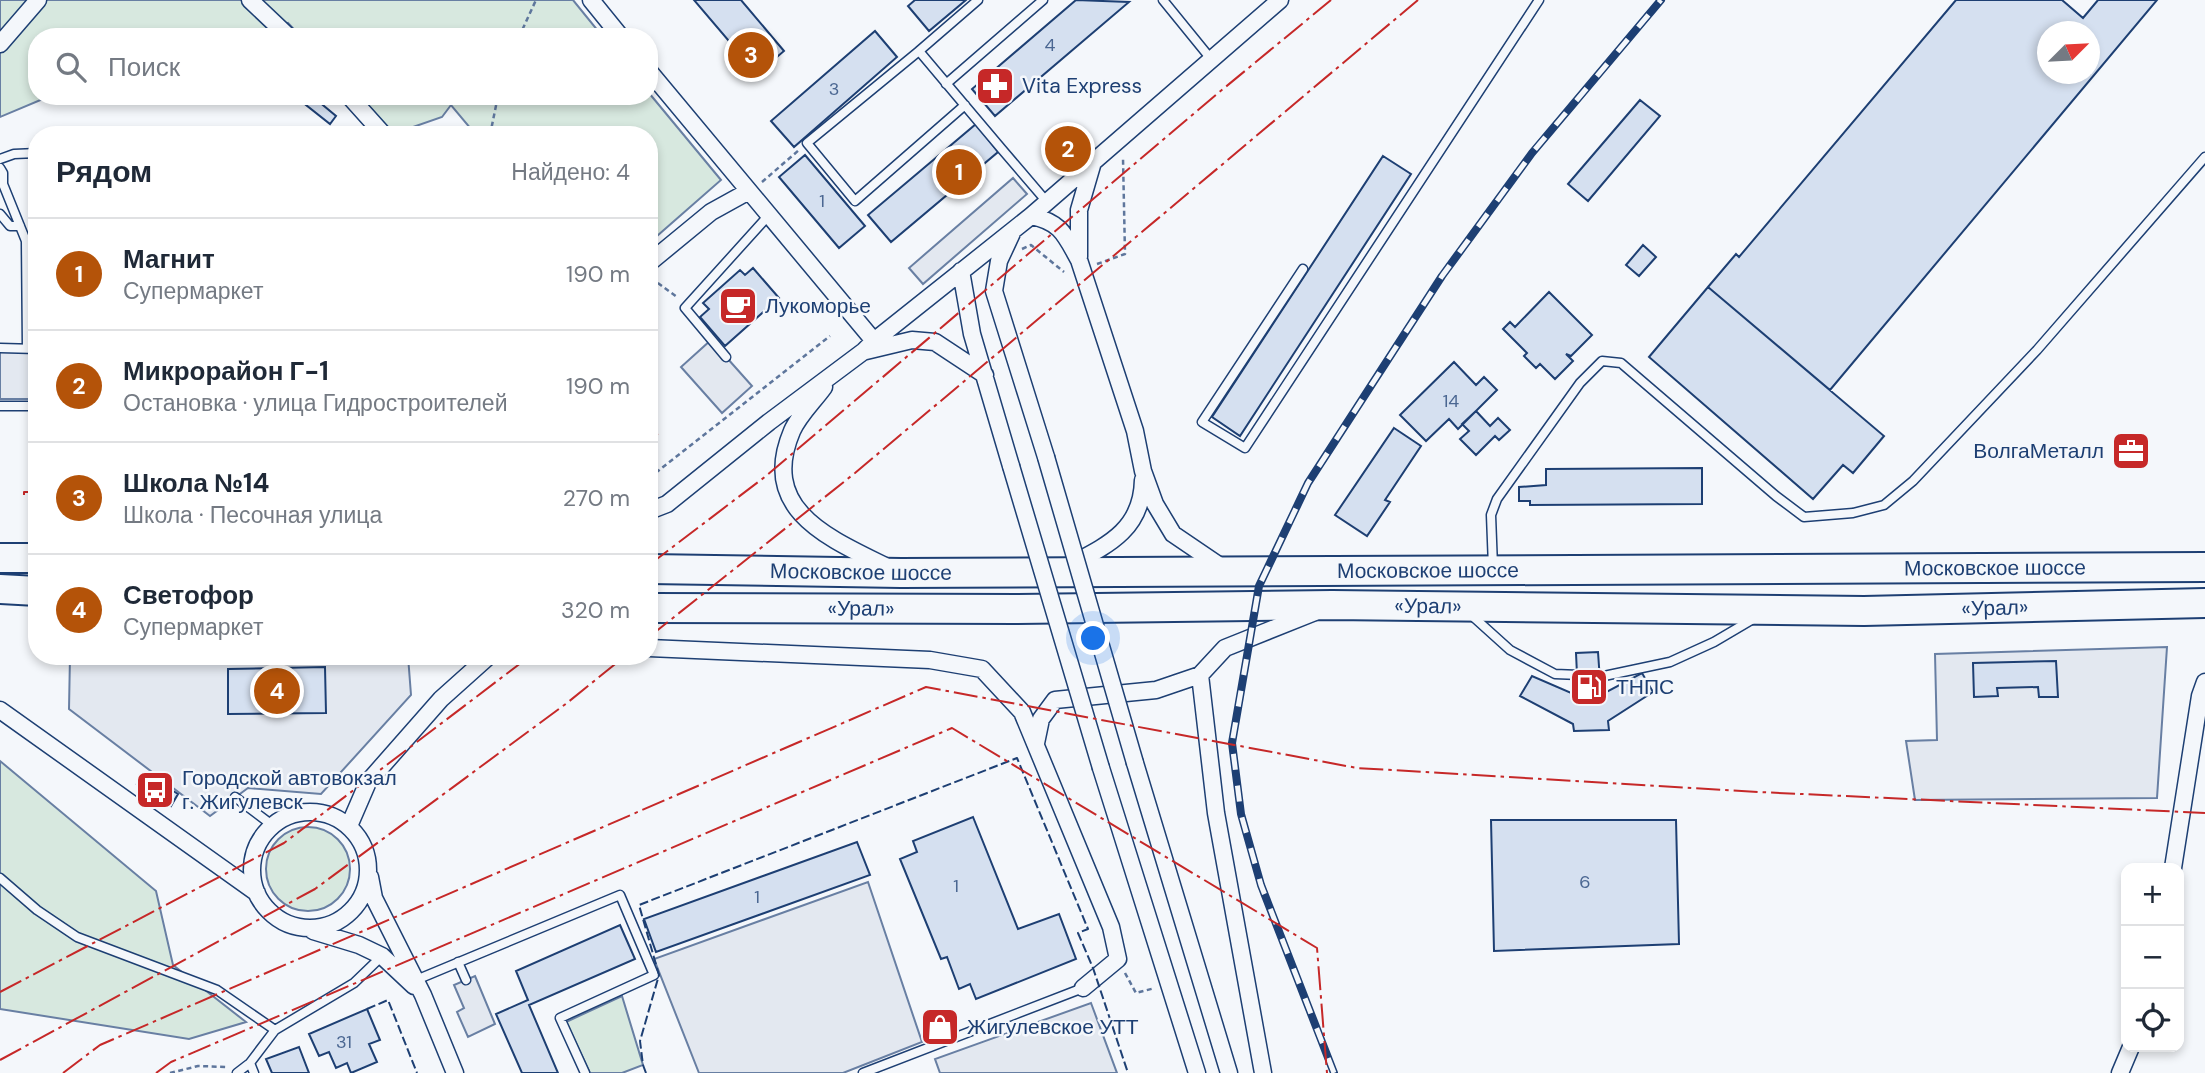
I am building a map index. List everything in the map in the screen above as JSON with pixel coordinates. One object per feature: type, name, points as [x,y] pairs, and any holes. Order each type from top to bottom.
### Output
[{"type":"highway","points":[[0,558],[28,558]]},
{"type":"highway","name":"Московское шоссе","points":[[658,569],[901,573],[2205,566]]},
{"type":"highway","points":[[0,589],[28,591]]},
{"type":"highway","name":"«Урал»","points":[[658,608],[1018,610],[1332,605],[1864,611],[2205,603]]},
{"type":"street","points":[[0,44],[38,0]]},
{"type":"street","points":[[250,0],[280,28]]},
{"type":"street","points":[[591,0],[614,28]]},
{"type":"street","points":[[658,508],[667,504],[1031,216],[1280,0]]},
{"type":"street","points":[[658,82],[769,215],[869,346]]},
{"type":"street","points":[[357,105],[376,126]]},
{"type":"street","points":[[1079,260],[1079,210],[1093,160]]},
{"type":"street","points":[[658,256],[711,212],[749,191]]},
{"type":"street","points":[[1031,216],[1049,220],[1065,234],[1079,260],[1135,431],[1143,471],[1155,504],[1173,534],[1228,571]]},
{"type":"street","points":[[1016,227],[999,261],[994,291],[1229,1073]]},
{"type":"street","points":[[961,271],[972,334],[1101,768],[1197,1073]]},
{"type":"street","points":[[869,346],[912,340],[935,342],[985,375]]},
{"type":"street","points":[[835,372],[793,429],[783,464],[789,498],[810,524],[833,540],[901,573]]},
{"type":"street","points":[[1057,572],[1109,544],[1133,522],[1142,498],[1143,471]]},
{"type":"street","points":[[1036,743],[1041,719],[1055,700],[1156,690],[1200,675],[1225,648],[1332,605]]},
{"type":"street","points":[[658,648],[930,660],[982,669],[1022,712],[1111,927],[1118,959],[1083,988]]},
{"type":"street","points":[[349,826],[368,782],[442,699],[479,665]]},
{"type":"street","points":[[1200,675],[1216,813],[1263,1073]]},
{"type":"street","points":[[2174,863],[2200,696],[2205,682]]},
{"type":"street","points":[[0,710],[257,893]]},
{"type":"street","points":[[423,995],[382,956],[359,945],[284,922],[268,910],[257,893],[252,870],[255,850],[272,825],[291,814],[312,811],[332,815],[357,834],[366,852],[374,898],[423,995],[455,1073]]},
{"type":"street","points":[[284,922],[304,928],[328,926],[352,911],[364,894],[369,872]]},
{"type":"street","points":[[2120,1073],[2129,1052]]},
{"type":"lane","points":[[965,105],[855,201],[807,143],[978,0]]},
{"type":"lane","points":[[946,84],[1043,0]]},
{"type":"lane","points":[[1163,0],[1212,58]]},
{"type":"lane","points":[[1303,269],[1202,422],[1245,448],[1539,0]]},
{"type":"lane","points":[[919,51],[1047,202]]},
{"type":"lane","points":[[0,159],[14,154],[28,153]]},
{"type":"lane","points":[[1493,569],[1491,515],[1497,499],[1580,383],[1602,361],[1621,363],[1804,517],[1853,513],[1884,505],[1913,481],[2037,350],[2205,157]]},
{"type":"lane","points":[[0,168],[3,194],[26,240],[27,348],[0,348]]},
{"type":"lane","points":[[0,214],[9,226],[20,226]]},
{"type":"lane","points":[[726,357],[685,308],[769,215]]},
{"type":"lane","points":[[0,406],[28,406]]},
{"type":"lane","points":[[1462,607],[1510,650],[1555,674],[1604,676],[1670,662],[1714,642],[1767,610]]},
{"type":"lane","points":[[235,797],[272,825]]},
{"type":"lane","points":[[0,878],[37,910],[77,937],[217,990],[275,1030]]},
{"type":"lane","points":[[416,980],[620,895],[654,975],[560,1018],[585,1073]]},
{"type":"lane","points":[[254,1073],[244,1068],[275,1030],[354,984],[382,956]]},
{"type":"lane","points":[[458,962],[466,980]]},
{"type":"lane","points":[[863,1073],[885,1069],[1083,988]]},
{"type":"path","points":[[523,28],[536,0]]},
{"type":"path","points":[[492,126],[496,105]]},
{"type":"path","points":[[749,191],[807,143]]},
{"type":"path","points":[[1097,264],[1125,254],[1123,154]]},
{"type":"path","points":[[1021,250],[1031,245],[1067,274]]},
{"type":"path","points":[[658,284],[688,304]]},
{"type":"path","points":[[658,471],[830,335]]},
{"type":"path","points":[[1118,959],[1136,993],[1155,988]]},
{"type":"path","points":[[170,1073],[198,1066],[244,1068]]},
{"type":"shaded area","points":[[0,0],[573,0],[596,28],[293,28],[288,23],[272,28],[28,28],[29,105],[0,117]]},
{"type":"shaded area","points":[[658,104],[721,180],[658,235],[658,126],[468,126],[451,105]]},
{"type":"shaded area","points":[[360,105],[451,105],[442,117],[416,126],[381,126]]},
{"type":"shaded area","points":[[1013,178],[1027,194],[923,284],[909,268]]},
{"type":"shaded area","points":[[711,340],[752,386],[722,413],[681,367]]},
{"type":"shaded area","points":[[0,348],[28,349],[28,399],[0,399]]},
{"type":"shaded area","points":[[2167,647],[2157,798],[1915,800],[1906,741],[1937,740],[1935,654]]},
{"type":"shaded area","points":[[70,665],[409,665],[411,695],[321,794],[248,788],[210,816],[69,709]]},
{"type":"shaded area","points":[[0,761],[156,891],[173,965],[246,1022],[189,1039],[0,1009]]},
{"type":"shaded area","points":[[300,827],[316,827],[332,834],[343,845],[350,861],[347,885],[338,899],[316,911],[300,911],[284,904],[273,893],[266,877],[266,861],[273,845],[284,834]]},
{"type":"shaded area","points":[[868,882],[922,1042],[843,1073],[699,1073],[654,959]]},
{"type":"shaded area","points":[[475,976],[495,1024],[468,1037],[457,1012],[464,1008],[454,985]]},
{"type":"shaded area","points":[[622,996],[643,1065],[622,1073],[590,1073],[566,1022]]},
{"type":"shaded area","points":[[1091,1003],[1117,1073],[940,1073],[935,1059]]},
{"type":"building","points":[[694,0],[741,0],[784,51],[757,74]]},
{"type":"building","points":[[915,0],[966,0],[929,31],[908,6]]},
{"type":"building","points":[[1076,0],[1129,2],[995,116],[972,89]]},
{"type":"building","points":[[1956,0],[2062,0],[2083,18],[2098,0],[2157,0],[2100,68],[2100,21],[2037,21],[2037,84],[2087,84],[1830,390],[1708,287],[1736,254],[1739,257]]},
{"type":"building","points":[[875,31],[897,57],[794,147],[771,121]]},
{"type":"building","points":[[1640,100],[1660,116],[1588,201],[1568,184]]},
{"type":"building","points":[[306,105],[323,105],[336,116],[330,124]]},
{"type":"building","points":[[976,124],[998,152],[891,242],[868,215]]},
{"type":"building","points":[[805,155],[865,226],[839,248],[779,177]]},
{"type":"building","points":[[1383,156],[1411,174],[1240,436],[1212,417]]},
{"type":"building","points":[[1643,245],[1656,257],[1639,276],[1626,265]]},
{"type":"building","name":"Лукоморье","points":[[753,268],[779,298],[725,346],[700,317],[709,309],[703,303],[740,270],[745,275]]},
{"type":"building","points":[[1708,287],[1884,436],[1853,473],[1843,465],[1813,499],[1649,357]]},
{"type":"building","points":[[1549,292],[1592,335],[1571,356],[1566,354],[1573,361],[1555,379],[1540,364],[1536,368],[1524,356],[1527,353],[1503,329],[1510,322],[1515,327]]},
{"type":"building","points":[[1454,362],[1476,385],[1484,377],[1497,390],[1458,429],[1449,419],[1426,441],[1400,415]]},
{"type":"building","points":[[1476,411],[1490,426],[1498,418],[1510,430],[1499,440],[1495,436],[1476,455],[1460,439],[1469,431],[1462,424]]},
{"type":"building","points":[[1394,428],[1421,446],[1385,500],[1390,502],[1367,536],[1335,515]]},
{"type":"building","points":[[1702,468],[1702,504],[1530,505],[1530,501],[1519,501],[1519,487],[1546,485],[1546,469]]},
{"type":"building","points":[[1598,652],[1601,695],[1642,673],[1653,692],[1608,721],[1609,730],[1574,731],[1573,724],[1520,696],[1532,676],[1578,696],[1576,653]]},
{"type":"building","points":[[2056,661],[2058,697],[2039,697],[2038,687],[1997,688],[1998,696],[1974,697],[1973,663]]},
{"type":"building","points":[[325,667],[326,713],[228,714],[228,669]]},
{"type":"building","points":[[145,773],[178,794],[171,806],[137,784]]},
{"type":"building","points":[[973,817],[1018,929],[1059,914],[1076,959],[976,999],[970,984],[959,989],[947,957],[941,959],[900,859],[917,852],[913,841]]},
{"type":"building","points":[[1491,820],[1676,820],[1679,944],[1494,951]]},
{"type":"building","points":[[857,842],[870,875],[656,952],[644,919]]},
{"type":"building","points":[[620,925],[635,959],[529,1005],[558,1073],[522,1073],[496,1014],[528,1000],[516,971]]},
{"type":"building","points":[[367,1009],[380,1040],[369,1044],[377,1062],[351,1073],[347,1063],[336,1068],[329,1052],[319,1056],[309,1034]]},
{"type":"building","points":[[299,1047],[309,1073],[272,1073],[266,1059]]},
{"type":"railway","points":[[1334,1073],[1261,885],[1241,814],[1232,743],[1259,586],[1308,483],[1442,276],[1532,153],[1661,0]]},
{"type":"fence","points":[[646,1073],[640,1041],[659,975],[639,905],[1017,758],[1088,929],[1078,933],[1093,968],[1128,1073]]},
{"type":"fence","points":[[367,1009],[388,1000],[417,1073]]},
{"type":"power","points":[[658,558],[766,476],[1331,0]]},
{"type":"power","points":[[658,630],[855,473],[1418,0]]},
{"type":"power","points":[[24,495],[24,492],[28,492]]},
{"type":"power","points":[[0,992],[284,843],[518,665]]},
{"type":"power","points":[[0,1060],[315,889],[567,703],[614,665]]},
{"type":"power","points":[[63,1073],[100,1045],[926,687],[1357,768],[1759,792],[2205,813]]},
{"type":"power","points":[[156,1073],[171,1062],[952,728],[1317,948],[1327,1073]]},
{"type":"place","name":"Школа №14","points":[[751,55]]},
{"type":"place","name":"Vita Express","points":[[995,86]]},
{"type":"place","name":"Микрорайон Г-1","points":[[1068,149]]},
{"type":"place","name":"Магнит","points":[[959,172]]},
{"type":"place","name":"Лукоморье","points":[[738,306]]},
{"type":"place","name":"ВолгаМеталл","points":[[2131,451]]},
{"type":"place","name":"ТНПС","points":[[1589,687]]},
{"type":"place","name":"Светофор","points":[[277,691]]},
{"type":"place","name":"Городской автовокзал г. Жигулевск","points":[[155,790]]},
{"type":"place","name":"Жигулевское УТТ","points":[[940,1027]]}]
